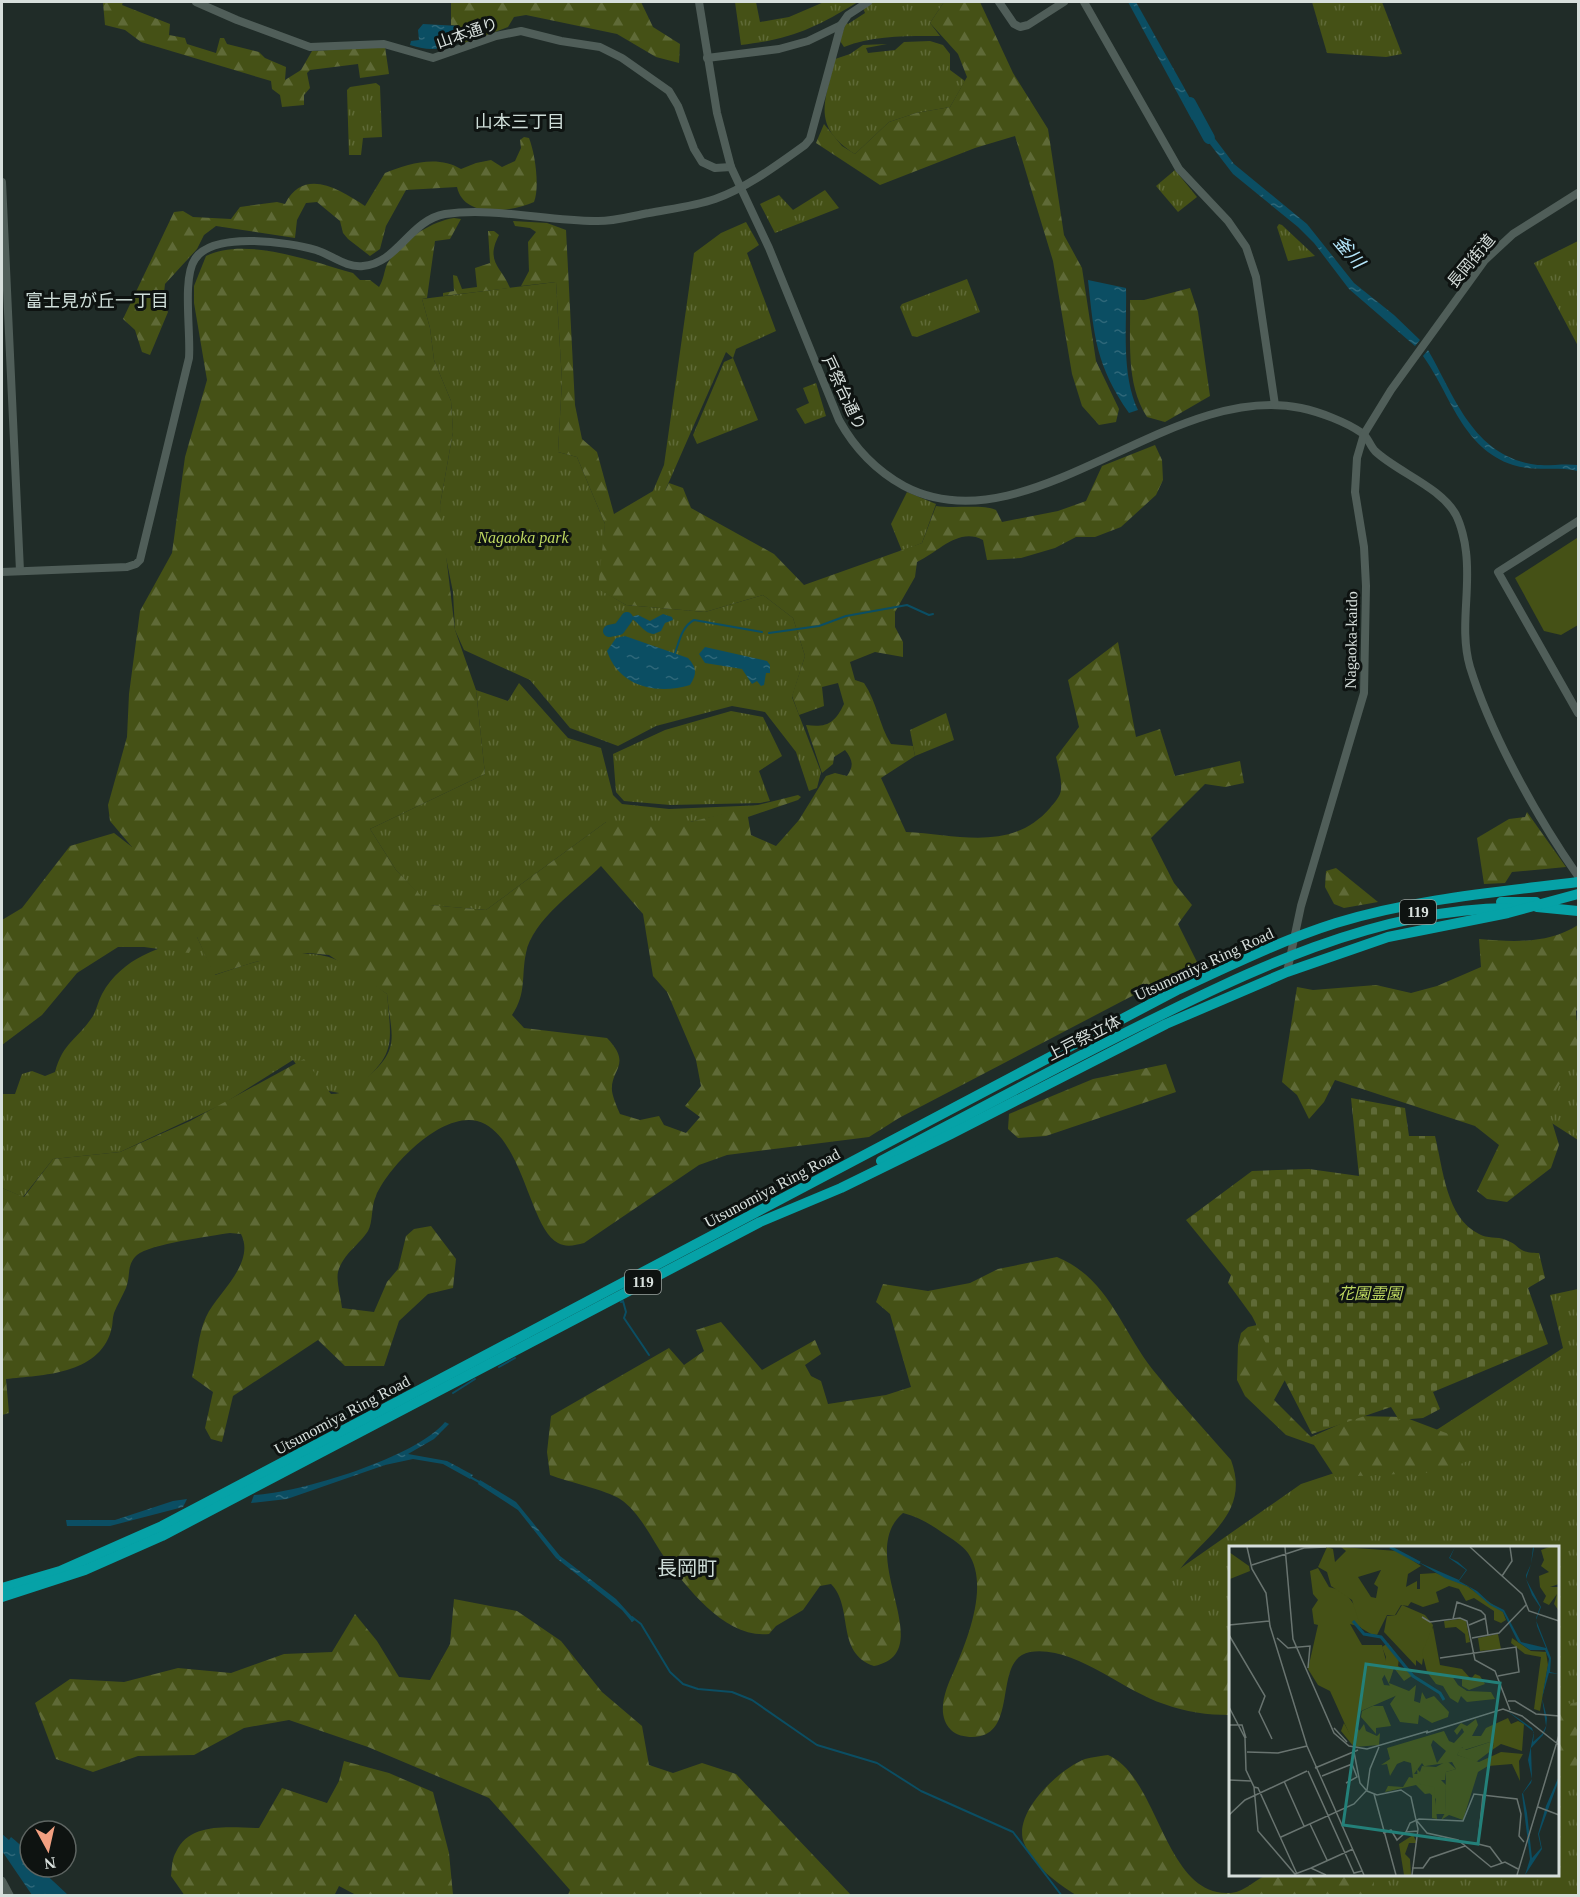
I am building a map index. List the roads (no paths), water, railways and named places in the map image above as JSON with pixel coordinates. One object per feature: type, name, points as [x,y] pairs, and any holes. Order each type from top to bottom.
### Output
[{"type":"highway","name":"Utsunomiya Ring Road","points":[[2,1597],[86,1570],[162,1536],[1177,990],[1337,923],[1400,908],[1578,882]]},
{"type":"highway","name":"Utsunomiya Ring Road","points":[[2,1588],[60,1571],[162,1526],[759,1216],[841,1188],[1157,1029],[1287,972],[1388,937],[1508,913],[1578,894]]},
{"type":"highway","name":"上戸祭立体","points":[[759,1216],[1266,964],[1365,924],[1430,909],[1505,902],[1578,906]]},
{"type":"highway","name":"上戸祭立体","points":[[1266,964],[1364,931],[1426,916],[1500,908],[1537,907],[1578,911]]},
{"type":"street","name":"山本通り","points":[[195,2],[237,20],[310,46],[384,44],[433,58],[496,36],[521,31],[561,41],[600,47],[622,58],[669,91],[678,106],[694,149],[702,162],[715,168],[731,167]]},
{"type":"street","name":"戸祭台通り","points":[[699,2],[717,113],[731,167],[769,248],[826,390],[846,433],[873,465],[912,490],[955,502],[997,499],[1213,414],[1240,407],[1275,405],[1313,412],[1364,434]]},
{"type":"street","points":[[2,572],[127,567],[140,560],[189,358],[191,332],[187,291],[190,275],[195,259],[208,248],[222,242],[298,245],[361,267],[373,265],[384,259],[418,227],[445,214],[609,221],[711,200],[752,181],[805,146],[810,139],[841,25],[848,15],[868,2]]},
{"type":"street","points":[[999,2],[1014,24],[1023,27],[1064,2]]},
{"type":"street","points":[[1084,2],[1179,169],[1228,221],[1246,247],[1256,277],[1275,405]]},
{"type":"street","points":[[707,58],[798,44],[841,25]]},
{"type":"street","points":[[2,182],[21,571]]},
{"type":"street","name":"長岡街道","points":[[1418,353],[1485,260],[1503,242],[1578,193]]},
{"type":"street","name":"Nagaoka-kaido","points":[[1287,972],[1293,940],[1364,693],[1366,586],[1364,547],[1355,492],[1357,458],[1364,434],[1391,390],[1418,353]]},
{"type":"street","points":[[1364,434],[1374,450],[1438,496],[1456,515],[1466,552],[1465,634],[1471,670],[1504,747],[1530,798],[1578,876]]},
{"type":"street","points":[[1578,521],[1498,572],[1578,713]]},
{"type":"street","points":[[2,1881],[10,1896]]},
{"type":"water","points":[[1128,2],[1136,2],[1200,116],[1192,120]]},
{"type":"water","points":[[423,24],[459,26],[465,36],[451,44],[433,49],[410,45],[411,41],[419,40],[418,30]]},
{"type":"water","points":[[1203,123],[1234,164],[1307,224],[1354,283],[1394,315],[1420,340],[1415,346],[1349,289],[1314,243],[1298,227],[1233,174],[1196,126]]},
{"type":"water","points":[[1088,280],[1126,288],[1127,366],[1138,410],[1129,413],[1103,365],[1092,318]]},
{"type":"water","points":[[1428,350],[1467,420],[1494,448],[1511,458],[1531,464],[1577,465],[1578,471],[1513,465],[1496,457],[1481,446],[1459,419],[1423,356]]},
{"type":"water","points":[[663,614],[672,617],[673,620],[665,623],[661,631],[654,634],[646,631],[634,620],[627,618],[638,615],[650,621]]},
{"type":"water","points":[[625,636],[688,658],[695,671],[690,685],[665,689],[652,688],[630,680],[620,673],[607,651],[616,638]]},
{"type":"water","points":[[705,647],[767,661],[770,665],[770,673],[766,673],[764,685],[761,686],[757,681],[752,684],[742,669],[705,663],[699,654]]},
{"type":"water","points":[[445,1422],[449,1424],[434,1439],[408,1454],[447,1461],[473,1475],[470,1479],[443,1464],[413,1459],[385,1465],[287,1499],[251,1503],[254,1495],[299,1488],[384,1460],[431,1435]]},
{"type":"water","points":[[480,1480],[516,1502],[560,1556],[616,1599],[635,1620],[632,1622],[622,1610],[556,1558],[518,1510],[478,1484]]},
{"type":"water","points":[[187,1499],[183,1507],[110,1526],[67,1526],[66,1520],[115,1520],[173,1501]]},
{"type":"water","points":[[2,1834],[9,1840],[11,1837],[18,1842],[18,1874],[2,1851]]},
{"type":"water","points":[[21,1879],[51,1879],[68,1895],[32,1895]]},
{"type":"waterway","name":"釜川","points":[[1190,103],[1209,138]]},
{"type":"waterway","points":[[769,633],[819,626],[846,616],[907,605],[929,615],[933,614]]},
{"type":"waterway","points":[[609,631],[619,629],[627,618]]},
{"type":"waterway","points":[[674,656],[683,631],[694,620],[762,632]]},
{"type":"waterway","points":[[621,1302],[623,1301],[626,1312],[624,1318],[649,1355]]},
{"type":"waterway","points":[[499,1367],[515,1358]]},
{"type":"waterway","points":[[453,1393],[475,1379]]},
{"type":"waterway","points":[[470,1477],[481,1483]]},
{"type":"waterway","points":[[632,1617],[641,1624],[670,1672],[683,1684],[698,1689],[732,1692],[752,1700],[817,1745],[877,1763],[921,1791],[1013,1832],[1062,1896]]},
{"type":"district","name":"山本三丁目","points":[[520,122]]},
{"type":"district","name":"富士見が丘一丁目","points":[[97,301]]},
{"type":"district","name":"長岡町","points":[[687,1568]]},
{"type":"park label","name":"Nagaoka park","points":[[523,537]]},
{"type":"park label","name":"花園霊園","points":[[1370,1293]]}]
